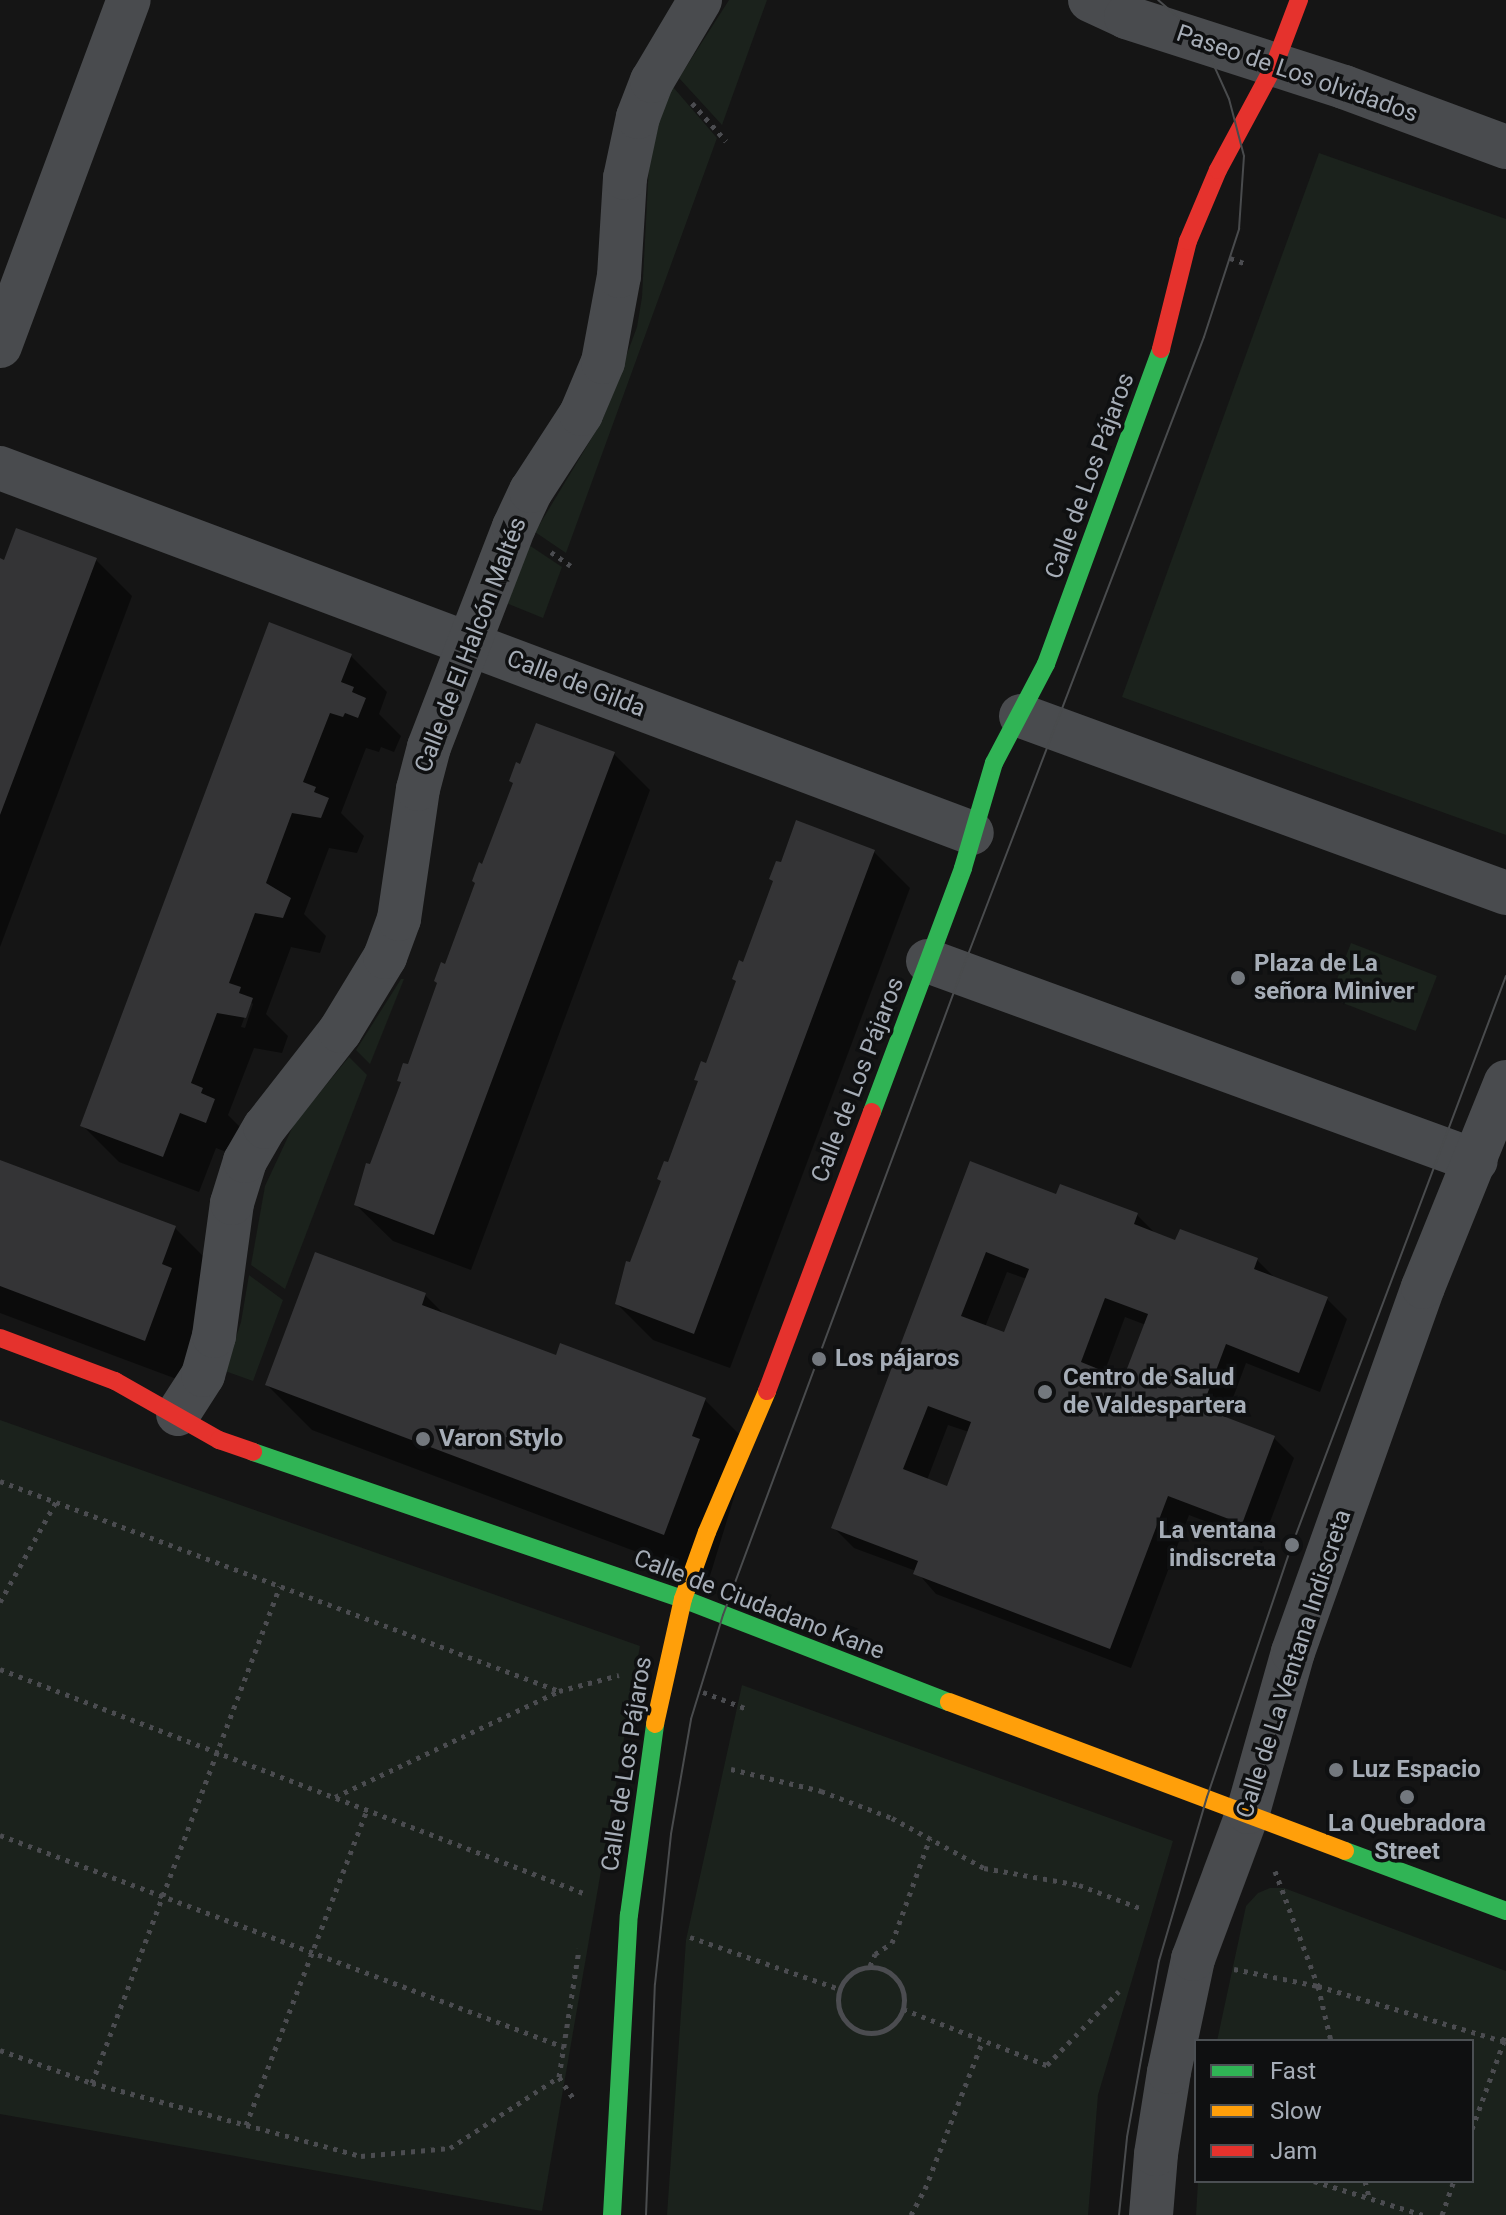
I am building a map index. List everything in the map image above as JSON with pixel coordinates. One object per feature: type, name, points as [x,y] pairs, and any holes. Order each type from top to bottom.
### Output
[{"type":"street","points":[[2,335],[129,0]]},
{"type":"street","name":"Calle de El Halcón Maltés","points":[[178,1414],[203,1375],[214,1336],[232,1203],[245,1161],[265,1127],[340,1031],[385,957],[399,919],[418,789],[429,747],[514,527],[531,491],[581,414],[603,362],[619,276],[625,178],[638,117],[652,81],[700,0]]},
{"type":"street","name":"Paseo de Los olvidados","points":[[1090,0],[1126,17],[1344,87],[1506,147]]},
{"type":"street","name":"Calle de Los Pájaros","points":[[612,2215],[619,2046],[630,1903],[658,1700],[683,1599],[707,1532],[750,1437],[928,961],[994,763],[1046,664],[1151,380],[1179,266],[1192,229],[1224,159],[1274,66],[1299,0]]},
{"type":"street","name":"Calle de Gilda","points":[[0,468],[972,833]]},
{"type":"street","points":[[1021,716],[1506,893]]},
{"type":"street","points":[[928,961],[1476,1161]]},
{"type":"street","name":"Calle de La Ventana Indiscreta","points":[[1151,2215],[1156,2154],[1169,2072],[1193,1959],[1248,1812],[1293,1652],[1423,1287],[1506,1082]]},
{"type":"street","name":"Calle de Ciudadano Kane","points":[[0,1338],[115,1381],[219,1440],[683,1599],[828,1657],[1506,1911]]},
{"type":"path","points":[[0,1481],[559,1691]]},
{"type":"path","points":[[0,1602],[56,1502]]},
{"type":"path","points":[[92,2083],[280,1586]]},
{"type":"path","points":[[0,1669],[587,1894]]},
{"type":"path","points":[[334,1797],[559,1691],[618,1675],[616,1690]]},
{"type":"path","points":[[731,1769],[821,1791],[892,1818],[984,1868],[1079,1885],[1140,1908]]},
{"type":"path","points":[[246,2125],[367,1810]]},
{"type":"path","points":[[0,1835],[564,2047]]},
{"type":"path","points":[[870,1966],[875,1954],[892,1943],[930,1838]]},
{"type":"path","points":[[1275,1871],[1318,1986],[1331,2039]]},
{"type":"path","points":[[585,1909],[590,1879]]},
{"type":"path","points":[[690,1937],[839,1989]]},
{"type":"path","points":[[0,2050],[92,2083],[361,2156],[450,2148],[559,2077],[580,1940]]},
{"type":"path","points":[[870,1966],[886,1969],[895,1976],[904,1997],[903,2009],[891,2026],[872,2033],[851,2027],[838,2010],[839,1989],[853,1971],[870,1966]]},
{"type":"path","points":[[1221,1967],[1318,1986],[1504,2041]]},
{"type":"path","points":[[903,2009],[1047,2065],[1119,1991]]},
{"type":"path","points":[[1474,2124],[1506,2033]]},
{"type":"path","points":[[911,2215],[925,2189],[983,2040]]},
{"type":"path","points":[[1320,2183],[1423,2215]]},
{"type":"path","points":[[1365,2183],[1369,2198]]},
{"type":"path","points":[[1442,2215],[1453,2183]]},
{"type":"shaded area","points":[[729,0],[767,0],[722,125],[679,78]]},
{"type":"shaded area","points":[[673,87],[717,138],[566,553],[535,532],[602,421],[637,327],[642,297],[649,164],[664,103]]},
{"type":"shaded area","points":[[1319,153],[1506,219],[1506,835],[1122,697]]},
{"type":"shaded area","points":[[529,545],[562,567],[543,618],[506,603]]},
{"type":"shaded area","points":[[1351,943],[1437,976],[1416,1031],[1330,998]]},
{"type":"shaded area","points":[[401,979],[404,979],[370,1064],[356,1050]]},
{"type":"shaded area","points":[[349,1057],[367,1075],[285,1289],[251,1265],[265,1186],[294,1124]]},
{"type":"shaded area","points":[[249,1275],[283,1300],[253,1381],[225,1371],[241,1322]]},
{"type":"shaded area","points":[[0,1420],[640,1646],[542,2211],[0,2114]]},
{"type":"shaded area","points":[[742,1685],[1173,1841],[1098,2095],[1088,2215],[667,2215],[686,1940]]},
{"type":"shaded area","points":[[1270,1888],[1284,1888],[1506,1971],[1506,2215],[1196,2215],[1198,2183],[1474,2183],[1474,2039],[1217,2039],[1246,1906],[1258,1893]]},
{"type":"building","points":[[16,528],[97,558],[0,815],[0,558],[4,560]]},
{"type":"building","points":[[269,622],[352,654],[341,682],[354,687],[352,692],[366,698],[358,718],[345,713],[343,717],[330,713],[303,782],[316,787],[314,792],[329,798],[321,818],[292,813],[266,883],[291,898],[283,918],[255,913],[229,983],[241,987],[239,993],[253,998],[246,1018],[217,1013],[191,1083],[203,1088],[201,1093],[215,1099],[206,1123],[180,1113],[163,1157],[80,1126]]},
{"type":"building","points":[[536,723],[615,752],[434,1235],[354,1205],[366,1163],[370,1164],[401,1082],[397,1081],[403,1063],[408,1064],[437,983],[434,981],[441,962],[445,964],[475,883],[472,881],[479,862],[482,864],[513,783],[509,781],[516,762],[520,764]]},
{"type":"building","points":[[796,820],[875,850],[694,1334],[615,1304],[626,1261],[630,1262],[661,1181],[657,1179],[664,1161],[668,1162],[698,1081],[694,1080],[701,1061],[706,1063],[736,981],[732,979],[739,960],[743,962],[773,881],[769,879],[776,861],[781,862]]},
{"type":"building","points":[[0,1160],[176,1226],[162,1264],[172,1268],[145,1341],[0,1286]]},
{"type":"building","name":"Centro de Salud de Valdespartera","points":[[970,1161],[1056,1194],[1060,1184],[1138,1213],[1134,1224],[1175,1240],[1180,1229],[1258,1258],[1254,1269],[1328,1297],[1299,1373],[1226,1344],[1202,1408],[1275,1436],[1242,1524],[1168,1496],[1110,1649],[913,1574],[918,1561],[831,1528]],"holes":[[[986,1252],[1029,1269],[1004,1332],[961,1316]],[[1105,1298],[1148,1314],[1123,1379],[1081,1362]],[[928,1406],[971,1422],[947,1486],[903,1469]]]},
{"type":"building","points":[[315,1252],[426,1293],[422,1305],[556,1355],[560,1343],[706,1398],[692,1436],[700,1439],[664,1535],[265,1385]]},
{"type":"tram line","points":[[646,2215],[655,1984],[671,1834],[691,1719],[723,1615],[961,973],[1204,337],[1239,229],[1244,156],[1229,99],[1211,59],[1180,19],[1158,0]]},
{"type":"tram line","points":[[1119,2215],[1127,2137],[1159,1961],[1207,1797],[1292,1545],[1506,976]]},
{"type":"traffic: fast","points":[[872,1112],[963,868],[994,763],[1046,664],[1161,349]]},
{"type":"traffic: fast","points":[[253,1452],[683,1599],[949,1702]]},
{"type":"traffic: fast","points":[[612,2215],[629,1915],[655,1724]]},
{"type":"traffic: fast","points":[[1345,1851],[1506,1911]]},
{"type":"traffic: slow","points":[[655,1724],[683,1599],[707,1532],[767,1391]]},
{"type":"traffic: slow","points":[[949,1702],[1345,1851]]},
{"type":"traffic: jam","points":[[1161,349],[1188,241],[1218,170],[1274,66],[1299,0]]},
{"type":"traffic: jam","points":[[767,1391],[872,1112]]},
{"type":"traffic: jam","points":[[0,1338],[115,1381],[219,1440],[253,1452]]},
{"type":"place","name":"Plaza de La señora Miniver","points":[[1238,978]]},
{"type":"place","name":"Los pájaros","points":[[819,1359]]},
{"type":"place","name":"Centro de Salud de Valdespartera","points":[[1045,1392]]},
{"type":"place","name":"Varon Stylo","points":[[423,1439]]},
{"type":"place","name":"La ventana indiscreta","points":[[1292,1545]]},
{"type":"place","name":"Luz Espacio","points":[[1336,1770]]},
{"type":"place","name":"La Quebradora Street","points":[[1407,1797]]}]
